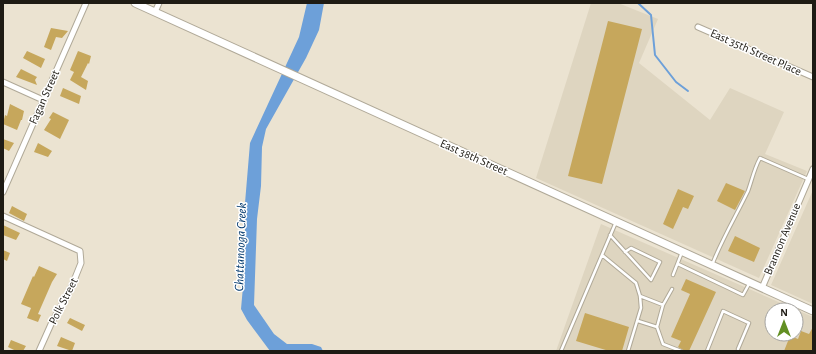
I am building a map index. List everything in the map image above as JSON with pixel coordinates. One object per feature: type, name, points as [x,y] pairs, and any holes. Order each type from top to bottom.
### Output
[{"type":"main road","name":"East 38th Street","points":[[135,3],[813,311]]},
{"type":"street","name":"Fagan Street","points":[[3,192],[86,3]]},
{"type":"street","points":[[155,12],[159,3]]},
{"type":"street","name":"East 35th Street Place","points":[[698,27],[813,77]]},
{"type":"street","points":[[3,82],[43,100]]},
{"type":"street","name":"Brannon Avenue","points":[[762,288],[813,169]]},
{"type":"street","name":"Polk Street","points":[[3,216],[80,250],[81,263],[71,288],[52,322],[39,351]]},
{"type":"lane","points":[[712,265],[719,245],[748,190],[755,167],[760,158],[808,179]]},
{"type":"lane","points":[[562,351],[616,222]]},
{"type":"lane","points":[[610,235],[625,252],[640,269],[651,280],[660,262],[631,248],[625,252]]},
{"type":"lane","points":[[673,275],[683,252]]},
{"type":"lane","points":[[602,255],[636,283],[640,296],[641,308],[628,351]]},
{"type":"lane","points":[[678,264],[743,295],[749,282]]},
{"type":"lane","points":[[672,289],[663,305],[657,327],[663,344],[681,351]]},
{"type":"lane","points":[[640,296],[663,305]]},
{"type":"lane","points":[[707,351],[723,311],[749,322],[738,349]]},
{"type":"lane","points":[[638,321],[657,327]]},
{"type":"shaded area","points":[[591,3],[618,3],[658,19],[639,63],[710,120],[730,88],[784,112],[765,154],[807,171],[759,278],[536,178]]},
{"type":"shaded area","points":[[813,190],[813,304],[771,285]]},
{"type":"shaded area","points":[[601,224],[779,302],[764,302],[764,342],[804,342],[804,313],[813,317],[813,351],[556,351]]},
{"type":"water","points":[[307,3],[324,3],[319,30],[306,58],[266,129],[262,147],[261,186],[257,219],[254,305],[274,334],[287,344],[312,344],[321,347],[323,351],[270,351],[247,320],[241,309],[245,264],[245,203],[250,143],[299,37]]},
{"type":"building","points":[[608,21],[642,29],[602,184],[568,176]]},
{"type":"building","points":[[51,28],[68,31],[62,38],[56,37],[51,50],[44,47]]},
{"type":"building","points":[[27,51],[45,59],[41,68],[23,58]]},
{"type":"building","points":[[78,51],[91,56],[89,64],[88,63],[81,77],[88,81],[86,90],[70,80],[74,72],[70,70]]},
{"type":"building","points":[[21,69],[37,77],[35,80],[37,85],[16,77]]},
{"type":"building","points":[[63,88],[81,96],[79,104],[60,96]]},
{"type":"building","points":[[10,104],[24,111],[22,120],[17,130],[3,124]]},
{"type":"building","points":[[53,112],[69,120],[60,139],[44,130],[51,119],[49,118]]},
{"type":"building","points":[[3,139],[14,143],[9,151],[3,148]]},
{"type":"building","points":[[38,143],[52,151],[48,157],[34,152]]},
{"type":"building","points":[[726,183],[745,191],[735,210],[717,201]]},
{"type":"building","points":[[678,189],[694,196],[688,209],[683,207],[673,229],[663,224]]},
{"type":"building","points":[[12,206],[27,214],[24,221],[9,213]]},
{"type":"building","points":[[3,225],[20,233],[16,240],[3,235]]},
{"type":"building","points":[[735,236],[760,248],[754,262],[728,251]]},
{"type":"building","points":[[3,250],[10,253],[7,261],[3,259]]},
{"type":"building","points":[[39,266],[57,274],[38,314],[41,315],[38,322],[27,318],[31,308],[21,304]]},
{"type":"building","points":[[686,279],[716,292],[689,351],[685,351],[678,347],[681,341],[671,337],[690,294],[681,290]]},
{"type":"building","points":[[585,313],[629,327],[622,351],[609,351],[576,341]]},
{"type":"building","points":[[70,318],[85,325],[82,331],[67,323]]},
{"type":"building","points":[[813,327],[813,351],[784,351],[788,342],[804,342],[804,332],[809,334]]},
{"type":"building","points":[[61,337],[75,343],[72,351],[57,346]]},
{"type":"building","points":[[11,340],[26,346],[23,351],[16,351],[8,347]]},
{"type":"waterway","points":[[638,3],[651,15],[655,55],[676,82],[688,91]]},
{"type":"water label","name":"Chattanooga Creek","points":[[241,247]]}]
